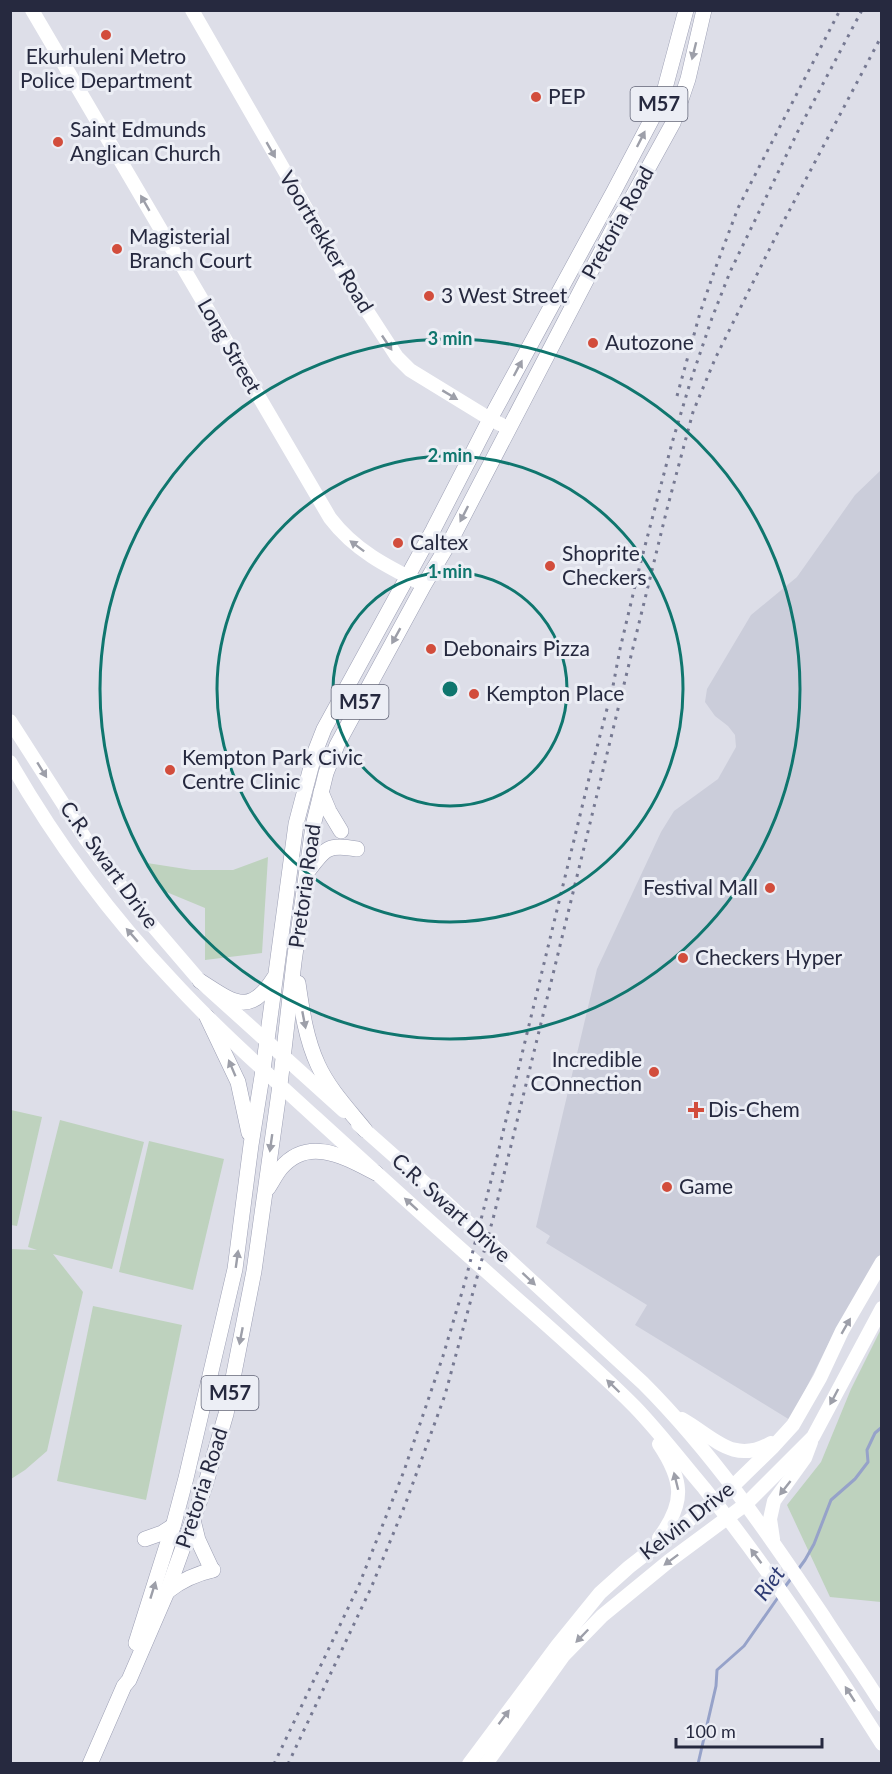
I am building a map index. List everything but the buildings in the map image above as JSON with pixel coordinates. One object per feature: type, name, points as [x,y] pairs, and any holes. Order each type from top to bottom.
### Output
[{"type":"main road","name":"Long Street","points":[[32,10],[330,518],[354,544],[380,562],[424,585]]},
{"type":"main road","name":"Voortrekker Road","points":[[192,10],[349,283],[398,357],[410,370],[508,428]]},
{"type":"main road","name":"Pretoria Road","points":[[124,1686],[124,1678],[173,1526],[235,1269],[296,824],[315,752],[324,729],[459,482],[490,419],[654,115],[664,92],[686,10]]},
{"type":"main road","name":"Pretoria Road","points":[[90,1764],[124,1686],[139,1659],[167,1592],[193,1520],[226,1414],[254,1271],[313,826],[326,773],[337,745],[452,538],[616,223],[673,123],[688,78],[704,10]]},
{"type":"main road","name":"C.R. Swart Drive","points":[[10,721],[85,838],[140,912],[200,981],[591,1335],[675,1415],[774,1542],[882,1705]]},
{"type":"main road","name":"C.R. Swart Drive","points":[[10,762],[33,802],[116,916],[207,1017],[376,1173],[587,1362],[636,1409],[668,1444],[728,1518],[777,1584],[882,1744]]},
{"type":"main road","points":[[321,792],[340,831]]},
{"type":"main road","points":[[308,871],[320,854],[330,848],[342,846],[357,849]]},
{"type":"main road","points":[[294,962],[308,1038],[318,1066],[365,1130]]},
{"type":"main road","points":[[200,981],[225,996],[244,1003],[261,996],[276,975]]},
{"type":"main road","points":[[207,1017],[238,1082],[251,1145]]},
{"type":"main road","points":[[264,1196],[280,1169],[294,1158],[308,1152],[329,1152],[345,1157],[376,1173]]},
{"type":"main road","name":"Kelvin Drive","points":[[469,1764],[557,1646],[600,1593],[732,1487],[793,1425],[842,1331],[882,1262]]},
{"type":"main road","name":"Kelvin Drive","points":[[486,1764],[564,1655],[602,1616],[669,1561],[746,1504],[813,1437],[882,1308]]},
{"type":"main road","points":[[636,1409],[673,1468],[679,1491],[678,1504],[671,1522],[649,1552]]},
{"type":"main road","points":[[675,1415],[722,1446],[736,1451],[746,1452],[760,1449],[783,1435]]},
{"type":"main road","points":[[774,1542],[770,1519],[771,1509],[774,1501],[805,1458],[813,1437]]},
{"type":"main road","points":[[167,1592],[194,1574],[212,1570],[198,1540],[193,1520]]},
{"type":"main road","points":[[145,1539],[173,1526]]},
{"type":"shaded area","points":[[881,470],[881,1253],[834,1333],[790,1420],[635,1325],[647,1305],[546,1243],[550,1236],[536,1227],[597,969],[661,832],[674,811],[718,779],[736,747],[735,735],[715,716],[705,702],[707,689],[751,615],[797,577],[855,495]]},
{"type":"green space","points":[[268,857],[262,953],[205,960],[205,908],[164,891],[147,863],[192,870],[233,870]]},
{"type":"green space","points":[[11,1110],[42,1117],[17,1226],[11,1225]]},
{"type":"green space","points":[[60,1120],[144,1142],[112,1269],[53,1254],[83,1292],[47,1451],[11,1479],[11,1249],[37,1250],[28,1247]]},
{"type":"green space","points":[[149,1141],[224,1159],[193,1290],[119,1272]]},
{"type":"green space","points":[[93,1306],[182,1325],[146,1500],[57,1481]]},
{"type":"green space","points":[[881,1329],[881,1602],[830,1597],[787,1505],[821,1462],[851,1389]]},
{"type":"waterway","name":"Riet","points":[[797,1571],[814,1544],[831,1500],[855,1479],[868,1462],[867,1450],[875,1433],[882,1427]]},
{"type":"waterway","name":"Riet","points":[[784,1588],[793,1576]]},
{"type":"waterway","name":"Riet","points":[[698,1764],[716,1686],[717,1670],[744,1646],[779,1596]]},
{"type":"railway","points":[[677,396],[700,313],[738,208],[840,10]]},
{"type":"railway","points":[[274,1764],[359,1585],[404,1471],[443,1356],[465,1282],[496,1161],[613,686],[640,565],[690,383],[730,272],[799,129],[862,10]]},
{"type":"railway","points":[[288,1764],[371,1588],[405,1505],[445,1395],[494,1215],[667,509],[693,412],[715,359],[778,232],[882,35]]},
{"type":"place","name":"Ekurhuleni Metro Police Department","points":[[106,35]]},
{"type":"place","name":"PEP","points":[[536,97]]},
{"type":"place","name":"Saint Edmunds Anglican Church","points":[[58,142]]},
{"type":"place","name":"Magisterial Branch Court","points":[[117,249]]},
{"type":"place","name":"3 West Street","points":[[429,296]]},
{"type":"place","name":"Autozone","points":[[593,343]]},
{"type":"place","name":"Caltex","points":[[398,543]]},
{"type":"place","name":"Shoprite Checkers","points":[[550,566]]},
{"type":"place","name":"Debonairs Pizza","points":[[431,649]]},
{"type":"place","name":"Kempton Place","points":[[474,694]]},
{"type":"place","name":"Kempton Park Civic Centre Clinic","points":[[170,770]]},
{"type":"place","name":"Festival Mall","points":[[770,888]]},
{"type":"place","name":"Checkers Hyper","points":[[683,958]]},
{"type":"place","name":"Incredible COnnection","points":[[654,1072]]},
{"type":"place","name":"Dis-Chem","points":[[696,1110]]},
{"type":"place","name":"Game","points":[[667,1187]]}]
